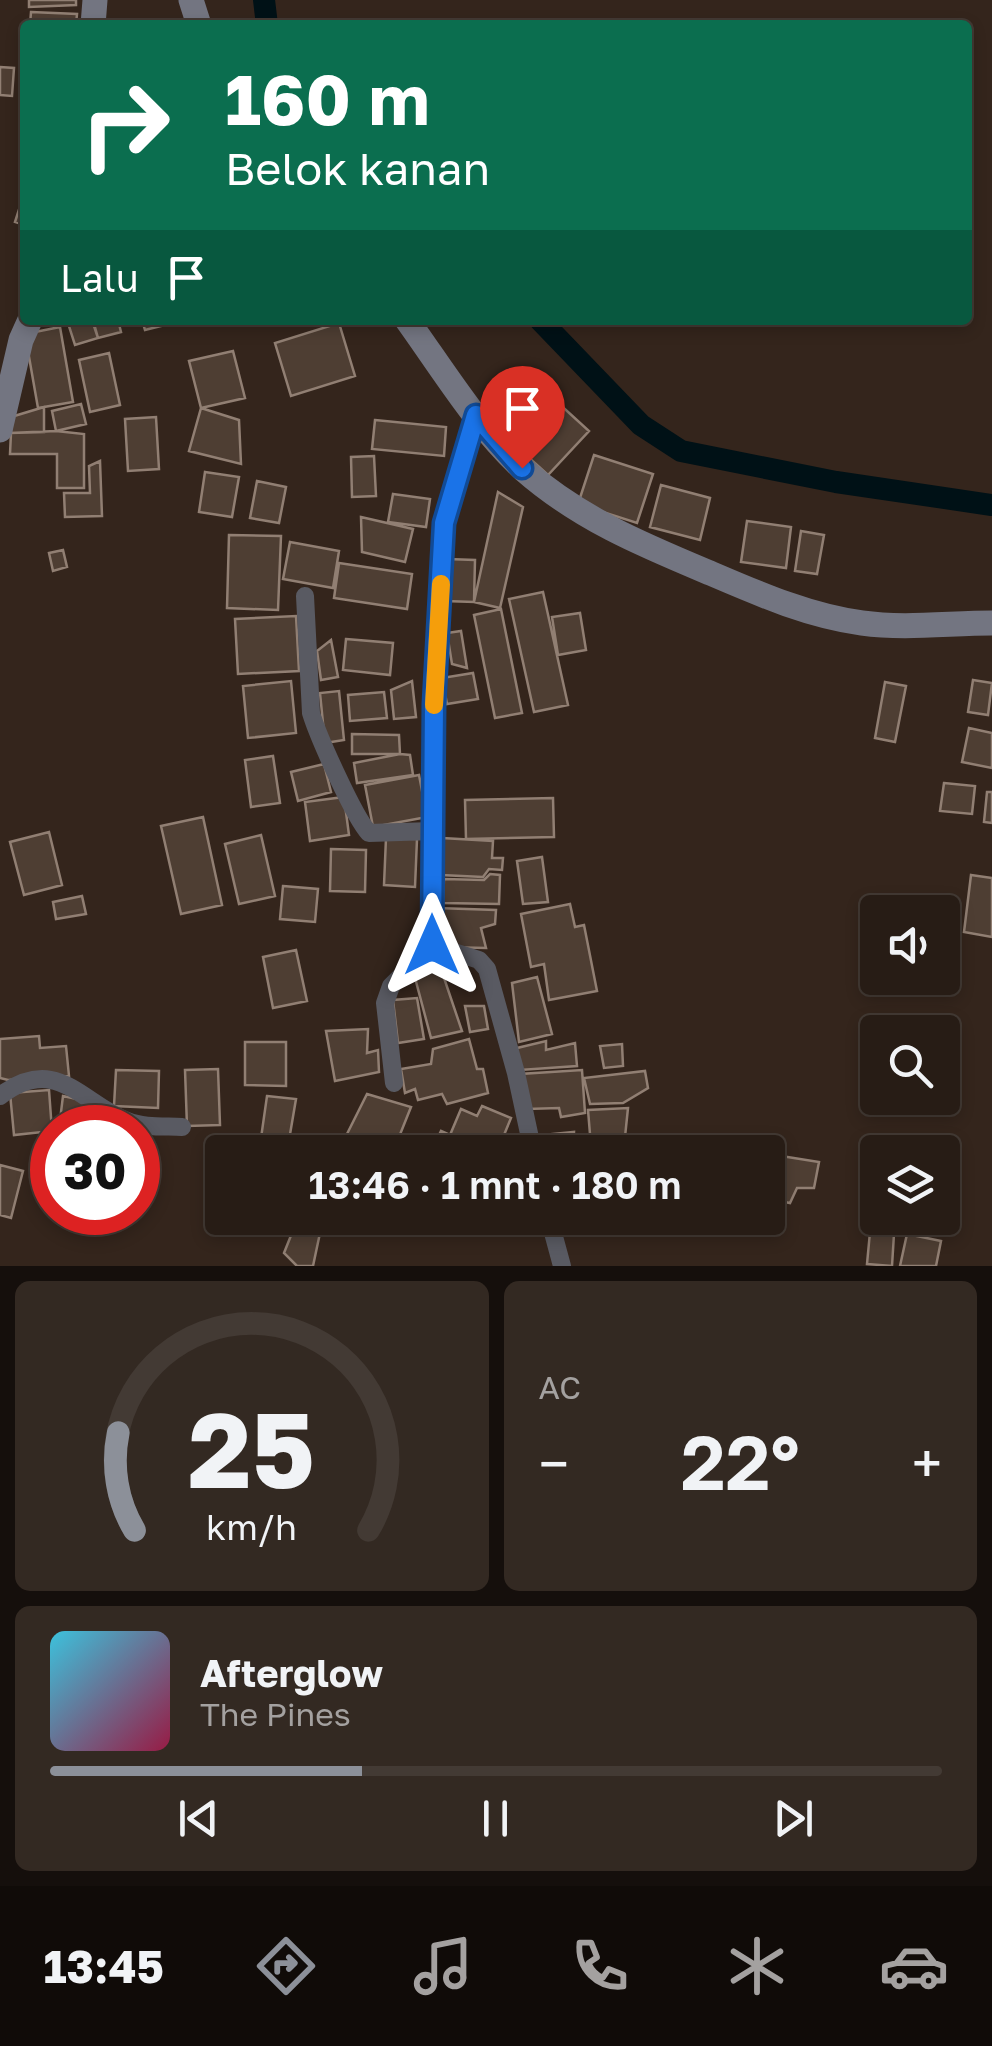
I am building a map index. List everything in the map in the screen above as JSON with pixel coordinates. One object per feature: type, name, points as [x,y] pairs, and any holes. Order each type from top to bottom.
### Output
[{"type":"main road","points":[[0,430],[28,325]]},
{"type":"main road","points":[[410,325],[476,415],[522,468],[570,507],[619,535],[817,614],[864,624],[992,623]]},
{"type":"street","points":[[394,1083],[385,1003],[391,986],[432,945],[434,704],[444,523],[476,415]]},
{"type":"street","points":[[305,596],[316,732],[358,819],[369,833],[378,835],[432,831]]},
{"type":"street","points":[[432,945],[479,960],[487,969],[530,1135]]},
{"type":"street","points":[[0,1096],[14,1085],[44,1080],[73,1086],[126,1121],[182,1126]]},
{"type":"street","points":[[554,1235],[562,1266]]},
{"type":"building","points":[[29,0],[76,0],[76,5],[29,7]]},
{"type":"building","points":[[31,12],[77,14],[76,20],[30,20]]},
{"type":"building","points":[[0,67],[14,68],[12,96],[0,95]]},
{"type":"building","points":[[69,325],[94,325],[98,338],[75,345]]},
{"type":"building","points":[[94,325],[119,325],[121,332],[98,338]]},
{"type":"building","points":[[340,325],[355,376],[291,396],[275,343]]},
{"type":"building","points":[[60,327],[73,402],[38,408],[25,334]]},
{"type":"building","points":[[233,351],[245,398],[201,408],[189,361]]},
{"type":"building","points":[[109,353],[120,405],[90,412],[79,360]]},
{"type":"building","points":[[544,390],[589,431],[548,475],[504,435]]},
{"type":"building","points":[[81,404],[86,424],[56,431],[52,411]]},
{"type":"building","points":[[44,407],[44,432],[11,433],[11,417]]},
{"type":"building","points":[[201,408],[239,420],[241,464],[189,451]]},
{"type":"building","points":[[156,417],[159,469],[128,471],[125,419]]},
{"type":"building","points":[[375,420],[446,427],[444,456],[372,449]]},
{"type":"building","points":[[11,433],[84,434],[84,488],[57,488],[57,454],[10,454]]},
{"type":"building","points":[[594,455],[653,474],[637,523],[578,504]]},
{"type":"building","points":[[374,456],[376,496],[352,497],[351,457]]},
{"type":"building","points":[[100,461],[102,516],[65,517],[64,493],[90,493],[89,466]]},
{"type":"building","points":[[205,472],[239,477],[232,517],[199,512]]},
{"type":"building","points":[[257,481],[286,487],[279,523],[250,518]]},
{"type":"building","points":[[661,485],[710,498],[700,540],[650,527]]},
{"type":"building","points":[[498,492],[523,507],[500,608],[474,602]]},
{"type":"building","points":[[393,494],[430,499],[426,527],[388,522]]},
{"type":"building","points":[[361,517],[413,529],[405,562],[362,552]]},
{"type":"building","points":[[747,521],[791,527],[786,568],[741,562]]},
{"type":"building","points":[[801,531],[824,535],[817,574],[795,571]]},
{"type":"building","points":[[229,535],[281,536],[278,610],[227,608]]},
{"type":"building","points":[[290,542],[339,551],[333,588],[283,579]]},
{"type":"building","points":[[63,550],[67,567],[53,571],[49,553]]},
{"type":"building","points":[[447,559],[475,560],[474,602],[445,601]]},
{"type":"building","points":[[339,563],[412,574],[407,609],[334,598]]},
{"type":"building","points":[[543,592],[568,705],[534,712],[509,599]]},
{"type":"building","points":[[501,609],[522,713],[495,718],[474,615]]},
{"type":"building","points":[[580,613],[586,650],[558,655],[552,617]]},
{"type":"building","points":[[296,616],[299,671],[238,674],[235,619]]},
{"type":"building","points":[[461,631],[467,668],[452,664],[447,633]]},
{"type":"building","points":[[346,639],[393,643],[390,675],[343,670]]},
{"type":"building","points":[[331,640],[338,677],[321,680],[317,651]]},
{"type":"building","points":[[473,673],[478,699],[447,704],[442,678]]},
{"type":"building","points":[[973,680],[992,683],[988,715],[968,712]]},
{"type":"building","points":[[291,681],[296,733],[248,738],[243,686]]},
{"type":"building","points":[[412,681],[416,717],[394,719],[391,690]]},
{"type":"building","points":[[885,682],[906,686],[895,742],[875,738]]},
{"type":"building","points":[[339,691],[344,740],[325,743],[320,693]]},
{"type":"building","points":[[384,692],[387,718],[350,721],[348,695]]},
{"type":"building","points":[[969,728],[992,733],[992,768],[962,762]]},
{"type":"building","points":[[352,734],[399,735],[400,754],[352,754]]},
{"type":"building","points":[[410,755],[413,775],[357,783],[354,763]]},
{"type":"building","points":[[273,756],[280,803],[251,807],[245,760]]},
{"type":"building","points":[[324,764],[331,792],[298,801],[291,772]]},
{"type":"building","points":[[419,775],[427,817],[373,827],[365,785]]},
{"type":"building","points":[[944,783],[975,786],[972,814],[940,811]]},
{"type":"building","points":[[987,792],[992,792],[992,823],[984,822]]},
{"type":"building","points":[[344,797],[349,835],[310,841],[305,802]]},
{"type":"building","points":[[553,798],[554,837],[466,839],[465,800]]},
{"type":"building","points":[[203,817],[222,905],[181,914],[161,826]]},
{"type":"building","points":[[49,832],[62,885],[24,895],[10,842]]},
{"type":"building","points":[[261,835],[275,896],[239,904],[225,844]]},
{"type":"building","points":[[386,838],[417,839],[415,887],[384,885]]},
{"type":"building","points":[[442,838],[493,841],[492,858],[503,858],[502,870],[489,869],[483,877],[441,875]]},
{"type":"building","points":[[331,849],[366,850],[365,892],[330,891]]},
{"type":"building","points":[[542,857],[548,902],[523,904],[517,861]]},
{"type":"building","points":[[490,874],[500,875],[499,904],[443,903],[444,879],[484,880]]},
{"type":"building","points":[[971,875],[992,878],[992,937],[964,932]]},
{"type":"building","points":[[283,886],[318,889],[315,922],[280,919]]},
{"type":"building","points":[[82,896],[86,914],[56,919],[53,902]]},
{"type":"building","points":[[570,904],[575,927],[584,925],[597,991],[549,1000],[544,964],[531,967],[521,914]]},
{"type":"building","points":[[436,908],[496,910],[495,924],[481,928],[486,948],[444,947]]},
{"type":"building","points":[[296,950],[307,1001],[273,1008],[263,957]]},
{"type":"building","points":[[441,969],[462,1031],[431,1038],[414,974]]},
{"type":"building","points":[[537,977],[552,1034],[519,1042],[512,983]]},
{"type":"building","points":[[417,998],[424,1039],[398,1043],[393,1000]]},
{"type":"building","points":[[465,1006],[484,1006],[488,1029],[470,1032]]},
{"type":"building","points":[[368,1029],[367,1053],[378,1050],[379,1072],[335,1081],[326,1031]]},
{"type":"building","points":[[39,1036],[40,1048],[66,1046],[69,1076],[0,1078],[0,1039]]},
{"type":"building","points":[[469,1039],[477,1069],[483,1069],[488,1093],[447,1104],[442,1094],[418,1100],[415,1089],[405,1093],[401,1069],[431,1064],[433,1049]]},
{"type":"building","points":[[546,1041],[546,1050],[575,1043],[577,1066],[520,1070],[513,1049]]},
{"type":"building","points":[[245,1042],[286,1042],[286,1086],[245,1085]]},
{"type":"building","points":[[622,1044],[623,1066],[604,1068],[600,1046]]},
{"type":"building","points":[[218,1069],[220,1125],[187,1126],[185,1070]]},
{"type":"building","points":[[116,1070],[159,1071],[158,1105],[114,1105]]},
{"type":"building","points":[[582,1070],[585,1113],[561,1117],[559,1108],[527,1109],[520,1074]]},
{"type":"building","points":[[645,1071],[648,1088],[623,1103],[590,1104],[584,1078]]},
{"type":"building","points":[[49,1090],[50,1105],[30,1105],[30,1133],[14,1135],[10,1093]]},
{"type":"building","points":[[367,1094],[411,1107],[400,1135],[346,1135]]},
{"type":"building","points":[[63,1096],[86,1101],[86,1105],[62,1105]]},
{"type":"building","points":[[267,1096],[296,1099],[290,1135],[261,1135]]},
{"type":"building","points":[[482,1106],[511,1118],[504,1135],[450,1135],[461,1109],[477,1116]]},
{"type":"building","points":[[628,1108],[625,1135],[590,1134],[588,1110]]},
{"type":"building","points":[[785,1157],[819,1162],[814,1188],[797,1188],[790,1203],[785,1202]]},
{"type":"building","points":[[0,1165],[23,1171],[11,1218],[0,1215]]},
{"type":"building","points":[[291,1235],[320,1235],[313,1266],[297,1266],[284,1253]]},
{"type":"building","points":[[870,1235],[894,1235],[892,1266],[867,1264]]},
{"type":"building","points":[[907,1235],[941,1241],[936,1266],[900,1266]]},
{"type":"waterway","points":[[264,0],[266,20]]},
{"type":"waterway","points":[[545,325],[641,425],[681,451],[836,482],[992,505]]},
{"type":"slow traffic","points":[[434,705],[441,584]]},
{"type":"route","points":[[432,945],[434,704],[444,523],[476,415],[522,468]]}]
